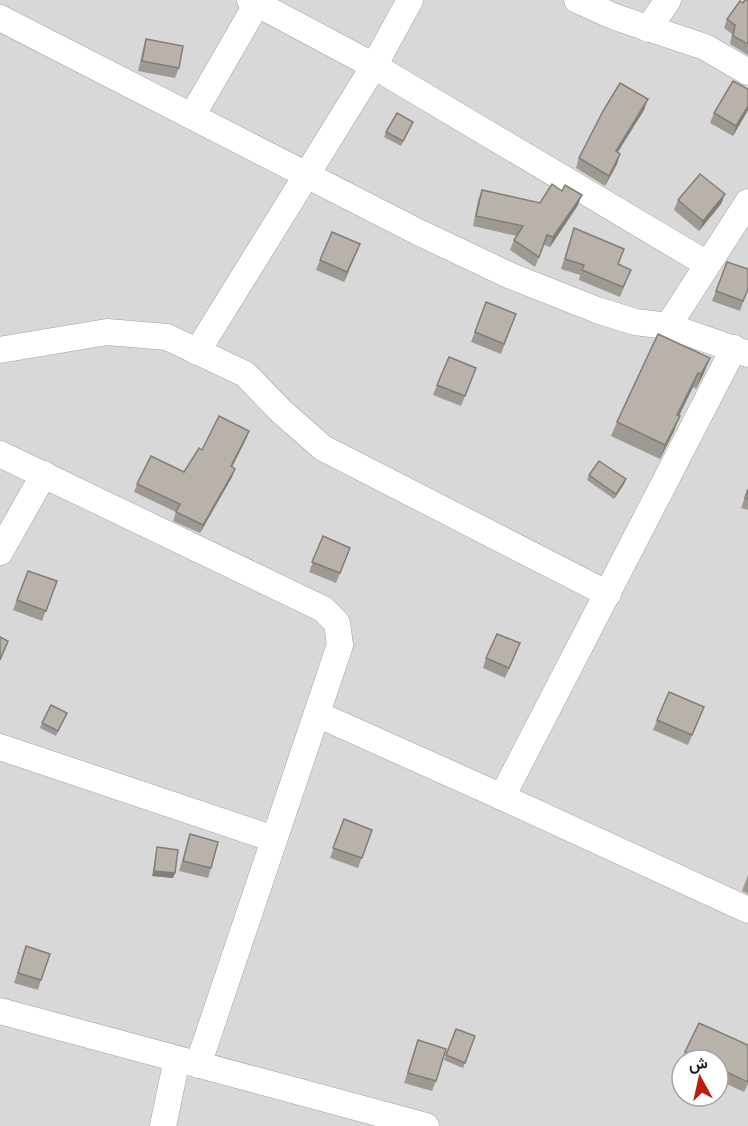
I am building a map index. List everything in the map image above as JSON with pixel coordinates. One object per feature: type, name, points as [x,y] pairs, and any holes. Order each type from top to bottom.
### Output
[{"type":"street","points":[[197,352],[374,66],[410,0]]},
{"type":"street","points":[[577,0],[615,17],[705,47],[748,72]]},
{"type":"street","points":[[648,29],[668,0]]},
{"type":"street","points":[[192,116],[256,1],[374,66],[707,264]]},
{"type":"street","points":[[0,18],[418,232],[511,276],[597,310],[636,322],[668,326],[741,351],[608,594],[502,796]]},
{"type":"street","points":[[668,326],[748,202]]},
{"type":"street","points":[[0,350],[107,332],[167,337],[245,374],[282,412],[323,448],[608,594]]},
{"type":"street","points":[[0,454],[323,609],[337,623],[340,645],[274,839],[163,1126]]},
{"type":"street","points":[[0,552],[44,474]]},
{"type":"street","points":[[317,714],[502,796],[748,910]]},
{"type":"street","points":[[0,747],[274,839]]},
{"type":"street","points":[[0,1011],[426,1126]]},
{"type":"shaded area","points":[[0,0],[748,0],[748,1126],[0,1126]]},
{"type":"building","points":[[748,0],[748,44],[733,36],[735,25],[727,19],[740,1],[743,3]]},
{"type":"building","points":[[146,39],[183,46],[179,68],[142,61]]},
{"type":"building","points":[[733,81],[748,89],[748,106],[736,126],[714,113]]},
{"type":"building","points":[[620,83],[648,99],[616,151],[620,154],[609,176],[579,158]]},
{"type":"building","points":[[397,113],[413,122],[403,141],[386,132]]},
{"type":"building","points":[[700,174],[725,194],[703,221],[678,200]]},
{"type":"building","points":[[552,184],[562,191],[565,185],[582,195],[553,237],[547,235],[539,257],[514,240],[523,226],[476,216],[482,190],[540,203]]},
{"type":"building","points":[[574,228],[624,249],[618,264],[631,270],[623,287],[582,270],[584,265],[565,259]]},
{"type":"building","points":[[332,232],[360,244],[347,272],[320,260]]},
{"type":"building","points":[[727,262],[748,269],[748,289],[743,301],[716,291]]},
{"type":"building","points":[[486,302],[516,314],[504,344],[475,332]]},
{"type":"building","points":[[658,334],[710,358],[701,374],[698,373],[665,445],[617,422]]},
{"type":"building","points":[[449,357],[476,368],[465,396],[437,385]]},
{"type":"building","points":[[219,416],[249,431],[231,466],[235,469],[203,525],[176,512],[180,504],[137,484],[151,456],[184,472],[199,448],[202,450]]},
{"type":"building","points":[[599,461],[626,479],[616,494],[589,475]]},
{"type":"building","points":[[323,536],[350,548],[340,573],[312,562]]},
{"type":"building","points":[[28,571],[57,581],[46,611],[17,600]]},
{"type":"building","points":[[497,634],[520,643],[509,668],[486,658]]},
{"type":"building","points":[[0,637],[8,641],[0,660]]},
{"type":"building","points":[[669,692],[704,707],[692,735],[657,720]]},
{"type":"building","points":[[51,705],[67,713],[58,731],[42,723]]},
{"type":"building","points":[[344,819],[372,830],[362,858],[333,848]]},
{"type":"building","points":[[190,834],[218,842],[211,868],[183,861]]},
{"type":"building","points":[[157,847],[178,850],[175,873],[154,871]]},
{"type":"building","points":[[26,946],[50,954],[41,980],[18,973]]},
{"type":"building","points":[[699,1023],[748,1045],[748,1082],[730,1074],[730,1048],[687,1048]]},
{"type":"building","points":[[456,1029],[475,1036],[465,1063],[446,1055]]},
{"type":"building","points":[[418,1040],[446,1049],[436,1081],[408,1073]]}]
